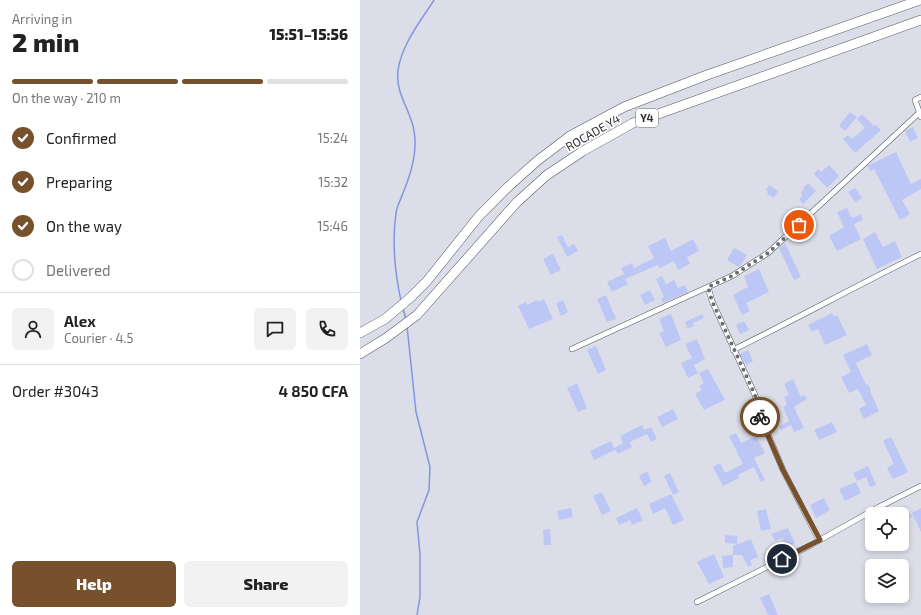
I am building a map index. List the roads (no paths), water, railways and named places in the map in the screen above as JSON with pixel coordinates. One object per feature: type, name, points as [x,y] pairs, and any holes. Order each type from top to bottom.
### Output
[{"type":"highway","name":"ROCADE Y4","points":[[360,334],[385,319],[427,281],[479,216],[509,186],[559,145],[594,122],[624,107],[707,75],[920,0]]},
{"type":"highway","name":"ROCADE Y4","points":[[360,354],[386,338],[417,315],[429,304],[492,228],[517,202],[547,175],[582,151],[633,123],[921,20]]},
{"type":"street","points":[[572,349],[732,276],[768,253],[920,115],[915,100],[921,97]]},
{"type":"street","points":[[734,350],[814,310],[846,290],[921,254]]},
{"type":"street","points":[[708,287],[712,301],[755,395],[761,418],[783,470],[820,540]]},
{"type":"street","points":[[697,602],[820,540],[878,507],[921,486]]},
{"type":"waterway","points":[[401,301],[397,279],[394,235],[397,208],[409,178],[413,163],[415,139],[410,116],[399,87],[398,70],[407,42],[434,0]]},
{"type":"waterway","points":[[403,308],[406,320]]},
{"type":"waterway","points":[[407,326],[416,412],[430,467],[429,490],[417,522],[420,554],[420,597],[417,615]]}]
